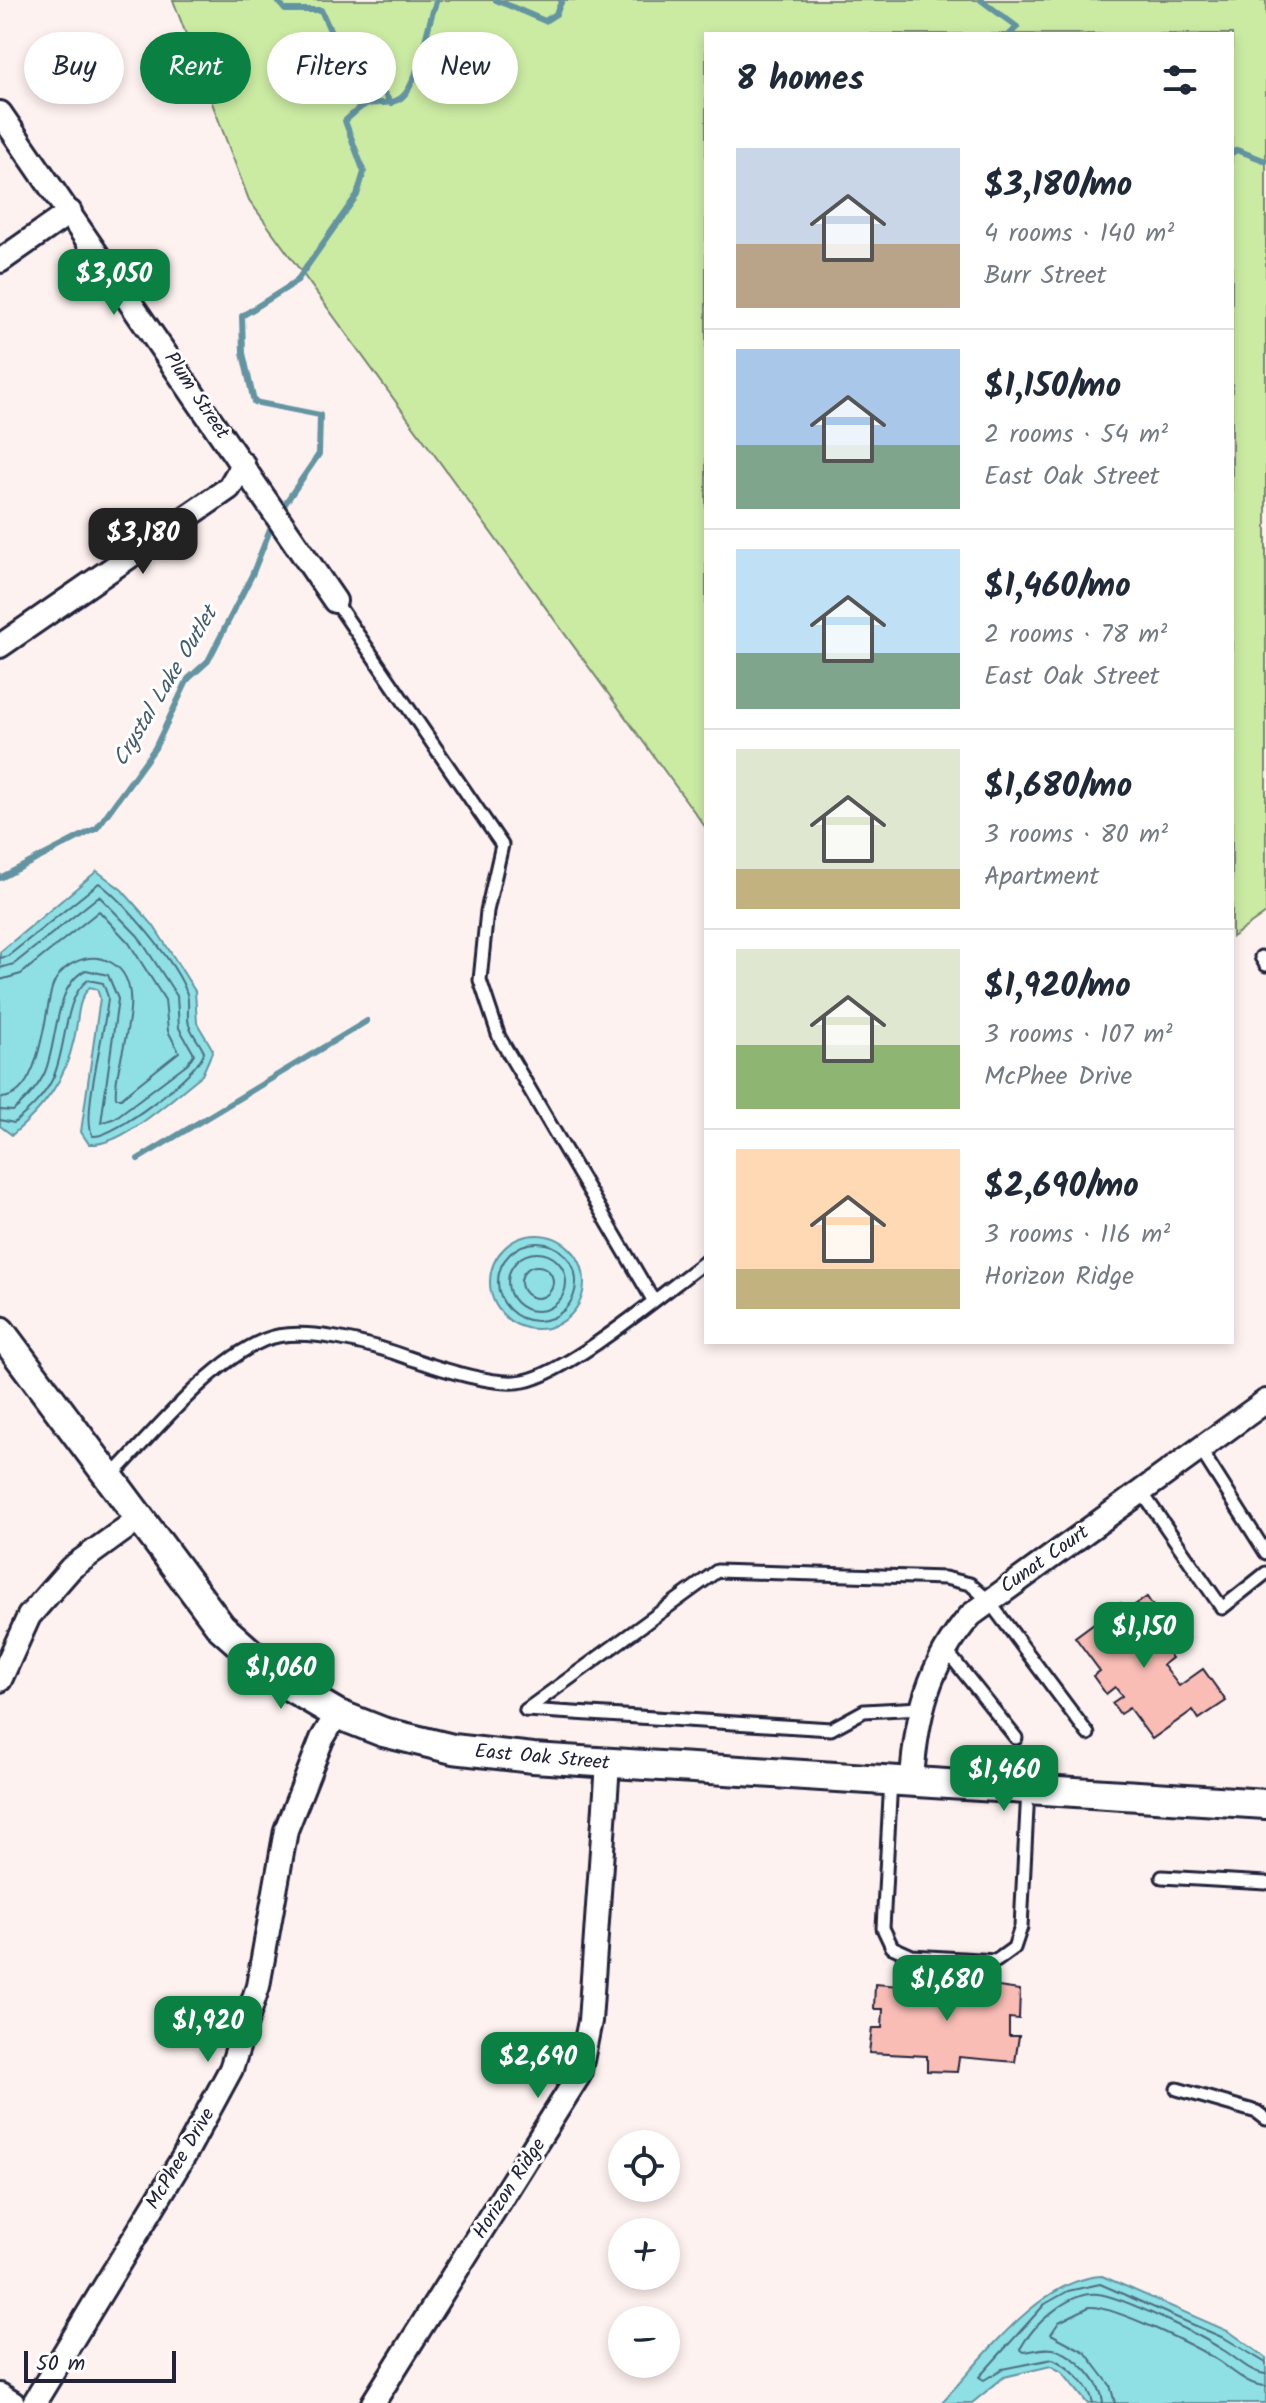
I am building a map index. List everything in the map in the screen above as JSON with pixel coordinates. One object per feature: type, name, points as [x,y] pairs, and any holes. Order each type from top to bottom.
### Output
[{"type":"street","name":"Plum Street","points":[[0,113],[335,601]]},
{"type":"street","points":[[0,261],[70,212]]},
{"type":"street","points":[[0,646],[229,488],[243,464]]},
{"type":"street","name":"East Oak Street","points":[[0,1331],[221,1627],[284,1683],[337,1714],[383,1732],[453,1749],[608,1764],[1266,1804]]},
{"type":"street","name":"Cunat Court","points":[[901,1780],[921,1708],[944,1649],[988,1600],[1266,1401]]},
{"type":"street","points":[[0,1680],[29,1616],[71,1568],[140,1518]]},
{"type":"street","name":"McPhee Drive","points":[[34,2403],[198,2132],[231,2069],[258,1986],[286,1830],[322,1739],[337,1714]]},
{"type":"street","name":"Horizon Ridge","points":[[373,2403],[579,2075],[590,2021],[608,1764]]},
{"type":"street","points":[[0,2395],[13,2403]]},
{"type":"lane","points":[[335,601],[502,845],[487,911],[480,980],[499,1037],[653,1300]]},
{"type":"lane","points":[[111,1477],[207,1378],[265,1340],[306,1333],[395,1353],[458,1375],[522,1382],[555,1371],[704,1262]]},
{"type":"lane","points":[[1200,1449],[1266,1553]]},
{"type":"lane","points":[[1141,1491],[1222,1608],[1266,1573]]},
{"type":"lane","points":[[921,1708],[864,1711],[831,1729],[526,1710],[717,1571],[945,1578],[970,1584],[988,1600],[1088,1734]]},
{"type":"lane","points":[[944,1649],[1016,1738]]},
{"type":"lane","points":[[901,1780],[883,1928],[892,1947],[912,1956],[996,1961],[1014,1948],[1021,1927],[1028,1789]]},
{"type":"lane","points":[[1162,1877],[1266,1883]]},
{"type":"lane","points":[[1177,2089],[1257,2112],[1266,2119]]},
{"type":"green space","points":[[173,0],[1266,0],[1266,913],[1234,936],[1234,32],[704,32],[704,825],[249,200],[213,104],[251,104],[251,32],[185,32]]},
{"type":"water","points":[[97,871],[122,890],[153,925],[195,991],[197,1023],[213,1050],[202,1075],[148,1118],[117,1137],[89,1144],[81,1132],[100,998],[97,989],[90,987],[80,1005],[70,1054],[59,1081],[34,1115],[12,1135],[0,1126],[0,952]]},
{"type":"water","points":[[537,1235],[555,1239],[570,1249],[580,1264],[584,1282],[580,1300],[570,1315],[555,1325],[537,1329],[519,1325],[504,1315],[494,1300],[490,1282],[494,1264],[504,1249],[519,1239]]},
{"type":"water","points":[[1102,2276],[1230,2332],[1266,2358],[1266,2403],[1087,2403],[1062,2372],[1051,2366],[1004,2377],[972,2403],[941,2403],[994,2344],[1034,2306],[1056,2291]]},
{"type":"building","points":[[1147,1597],[1162,1620],[1143,1633],[1147,1637],[1154,1632],[1172,1658],[1163,1665],[1179,1686],[1203,1669],[1226,1701],[1199,1719],[1193,1710],[1152,1739],[1129,1708],[1120,1714],[1112,1703],[1122,1696],[1115,1687],[1106,1694],[1093,1676],[1100,1671],[1075,1637],[1121,1603],[1127,1610]]},
{"type":"building","points":[[928,1977],[1020,1990],[1019,2019],[1009,2018],[1009,2036],[1019,2036],[1015,2062],[959,2057],[957,2072],[927,2071],[927,2056],[869,2053],[872,2028],[882,2028],[883,2009],[874,2009],[875,1984],[926,1988]]},
{"type":"waterway","points":[[277,0],[285,10],[321,10],[331,32]]},
{"type":"waterway","name":"Crystal Lake Outlet","points":[[280,511],[319,454],[320,415],[254,402],[243,353],[242,316],[296,282],[357,195],[364,172],[345,121],[365,105],[392,102],[408,91],[437,0]]},
{"type":"waterway","name":"Crystal Lake Outlet","points":[[496,0],[545,21],[556,14],[562,0]]},
{"type":"waterway","points":[[981,0],[1017,27],[1012,32]]},
{"type":"waterway","points":[[1234,152],[1237,150],[1266,161]]},
{"type":"waterway","name":"Crystal Lake Outlet","points":[[0,878],[97,828],[155,748],[188,679],[208,661],[252,575],[274,520]]},
{"type":"waterway","points":[[138,1159],[367,1021]]}]
